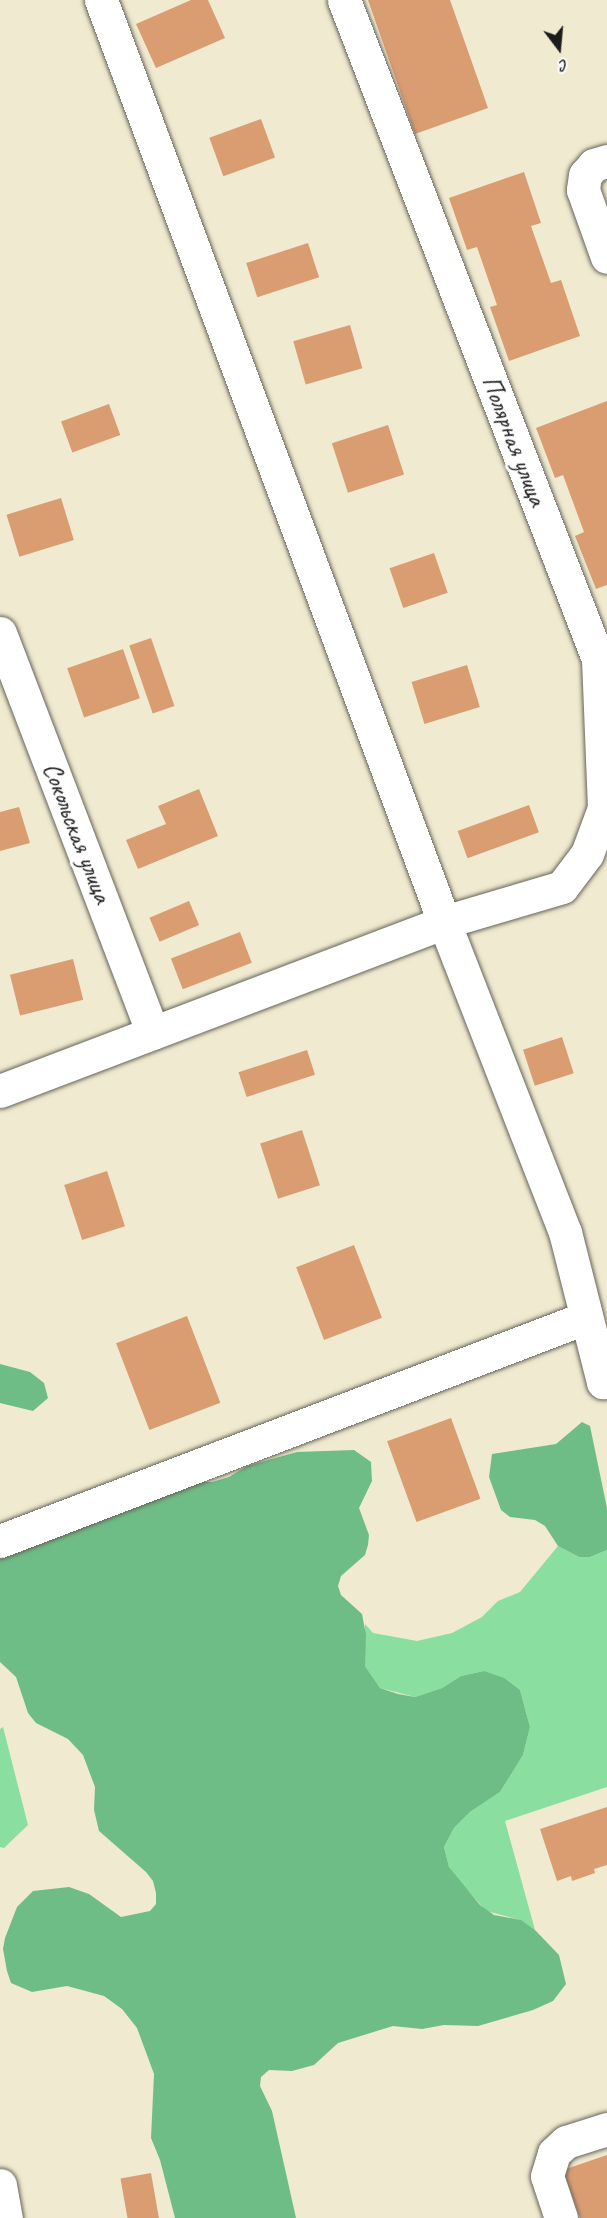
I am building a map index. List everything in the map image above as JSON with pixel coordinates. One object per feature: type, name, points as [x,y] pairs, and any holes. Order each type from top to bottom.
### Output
[{"type":"street","points":[[101,0],[444,922],[565,1232],[585,1318],[606,1386]]},
{"type":"street","name":"Полярная улица","points":[[344,0],[603,658],[603,808],[587,854],[562,887],[444,922]]},
{"type":"street","points":[[607,160],[594,165],[585,175],[583,190],[607,258]]},
{"type":"street","name":"Сокольская улица","points":[[0,633],[153,1033]]},
{"type":"street","points":[[0,1091],[444,922]]},
{"type":"street","points":[[0,1541],[585,1318]]},
{"type":"street","points":[[561,2218],[547,2175],[554,2153],[566,2142],[607,2128]]},
{"type":"street","points":[[0,2185],[6,2218]]},
{"type":"green space","points":[[0,1364],[30,1372],[44,1383],[48,1398],[33,1411],[0,1403]]},
{"type":"green space","points":[[582,1422],[590,1426],[607,1508],[607,1550],[590,1557],[579,1557],[558,1546],[545,1526],[535,1520],[510,1517],[501,1510],[489,1477],[492,1454],[556,1444]]},
{"type":"green space","points":[[354,1450],[371,1462],[372,1481],[359,1508],[369,1535],[368,1545],[365,1555],[341,1576],[338,1586],[341,1595],[362,1614],[366,1635],[365,1666],[380,1688],[415,1697],[442,1688],[461,1676],[484,1671],[504,1678],[520,1690],[530,1727],[523,1755],[500,1792],[470,1812],[454,1828],[444,1847],[449,1867],[480,1905],[494,1915],[521,1920],[535,1930],[559,1955],[566,1984],[553,2001],[533,2010],[478,2026],[444,2025],[422,2029],[393,2026],[338,2043],[314,2065],[292,2071],[269,2070],[261,2077],[260,2086],[272,2111],[296,2218],[175,2218],[160,2160],[151,2138],[154,2074],[137,2028],[122,2009],[104,1996],[67,1986],[32,1992],[11,1983],[7,1971],[3,1949],[5,1938],[17,1907],[33,1891],[69,1887],[89,1894],[121,1917],[150,1911],[156,1904],[156,1893],[153,1881],[146,1872],[99,1831],[94,1810],[95,1787],[83,1755],[68,1739],[36,1723],[28,1713],[16,1677],[0,1662],[0,1553],[38,1545],[199,1482],[212,1482],[229,1477],[247,1466],[297,1452]]},
{"type":"green space","points":[[558,1546],[579,1557],[590,1557],[607,1550],[607,1787],[505,1821],[535,1930],[520,1920],[486,1911],[449,1867],[444,1847],[454,1828],[470,1812],[500,1792],[523,1755],[530,1727],[520,1690],[484,1671],[461,1676],[442,1688],[415,1697],[380,1688],[365,1666],[365,1624],[373,1633],[417,1641],[452,1633],[482,1617],[498,1601],[520,1592]]},
{"type":"green space","points":[[3,1727],[28,1825],[4,1848],[0,1847],[0,1729]]},
{"type":"building","points":[[191,0],[208,0],[225,38],[156,68],[136,24]]},
{"type":"building","points":[[368,0],[450,0],[488,108],[415,134]]},
{"type":"building","points":[[261,119],[275,158],[223,176],[209,138]]},
{"type":"building","points":[[524,172],[541,223],[531,226],[551,283],[561,280],[580,336],[509,361],[490,307],[497,305],[477,247],[467,250],[449,198]]},
{"type":"building","points":[[308,243],[319,277],[257,297],[246,263]]},
{"type":"building","points":[[350,325],[362,368],[306,385],[293,341]]},
{"type":"building","points":[[607,401],[607,585],[596,589],[575,536],[584,532],[563,475],[555,478],[536,428]]},
{"type":"building","points":[[109,404],[120,435],[72,452],[61,421]]},
{"type":"building","points":[[388,425],[404,474],[348,493],[332,443]]},
{"type":"building","points":[[61,498],[74,540],[19,557],[6,515]]},
{"type":"building","points":[[434,553],[448,593],[403,608],[390,568]]},
{"type":"building","points":[[151,638],[174,706],[153,714],[129,645]]},
{"type":"building","points":[[123,649],[140,698],[84,717],[67,668]]},
{"type":"building","points":[[467,665],[480,707],[424,724],[412,682]]},
{"type":"building","points":[[199,789],[218,836],[138,869],[126,840],[166,824],[158,806]]},
{"type":"building","points":[[529,805],[539,832],[468,858],[458,831]]},
{"type":"building","points":[[19,807],[30,843],[0,851],[0,812]]},
{"type":"building","points":[[189,901],[199,925],[160,942],[149,918]]},
{"type":"building","points":[[240,932],[252,963],[183,989],[171,959]]},
{"type":"building","points":[[73,959],[83,1000],[20,1015],[10,975]]},
{"type":"building","points":[[562,1037],[574,1073],[535,1086],[523,1050]]},
{"type":"building","points":[[307,1050],[315,1075],[247,1097],[239,1072]]},
{"type":"building","points":[[302,1130],[320,1185],[278,1199],[260,1144]]},
{"type":"building","points":[[107,1171],[125,1226],[82,1240],[64,1185]]},
{"type":"building","points":[[354,1245],[382,1318],[324,1340],[296,1267]]},
{"type":"building","points":[[187,1316],[220,1403],[149,1430],[116,1343]]},
{"type":"building","points":[[451,1418],[480,1499],[417,1522],[387,1441]]},
{"type":"building","points":[[607,1807],[607,1865],[594,1869],[595,1873],[572,1881],[571,1876],[557,1881],[540,1829]]},
{"type":"building","points":[[607,2155],[607,2218],[580,2218],[563,2170]]},
{"type":"building","points":[[151,2173],[159,2218],[127,2218],[120,2178]]}]
